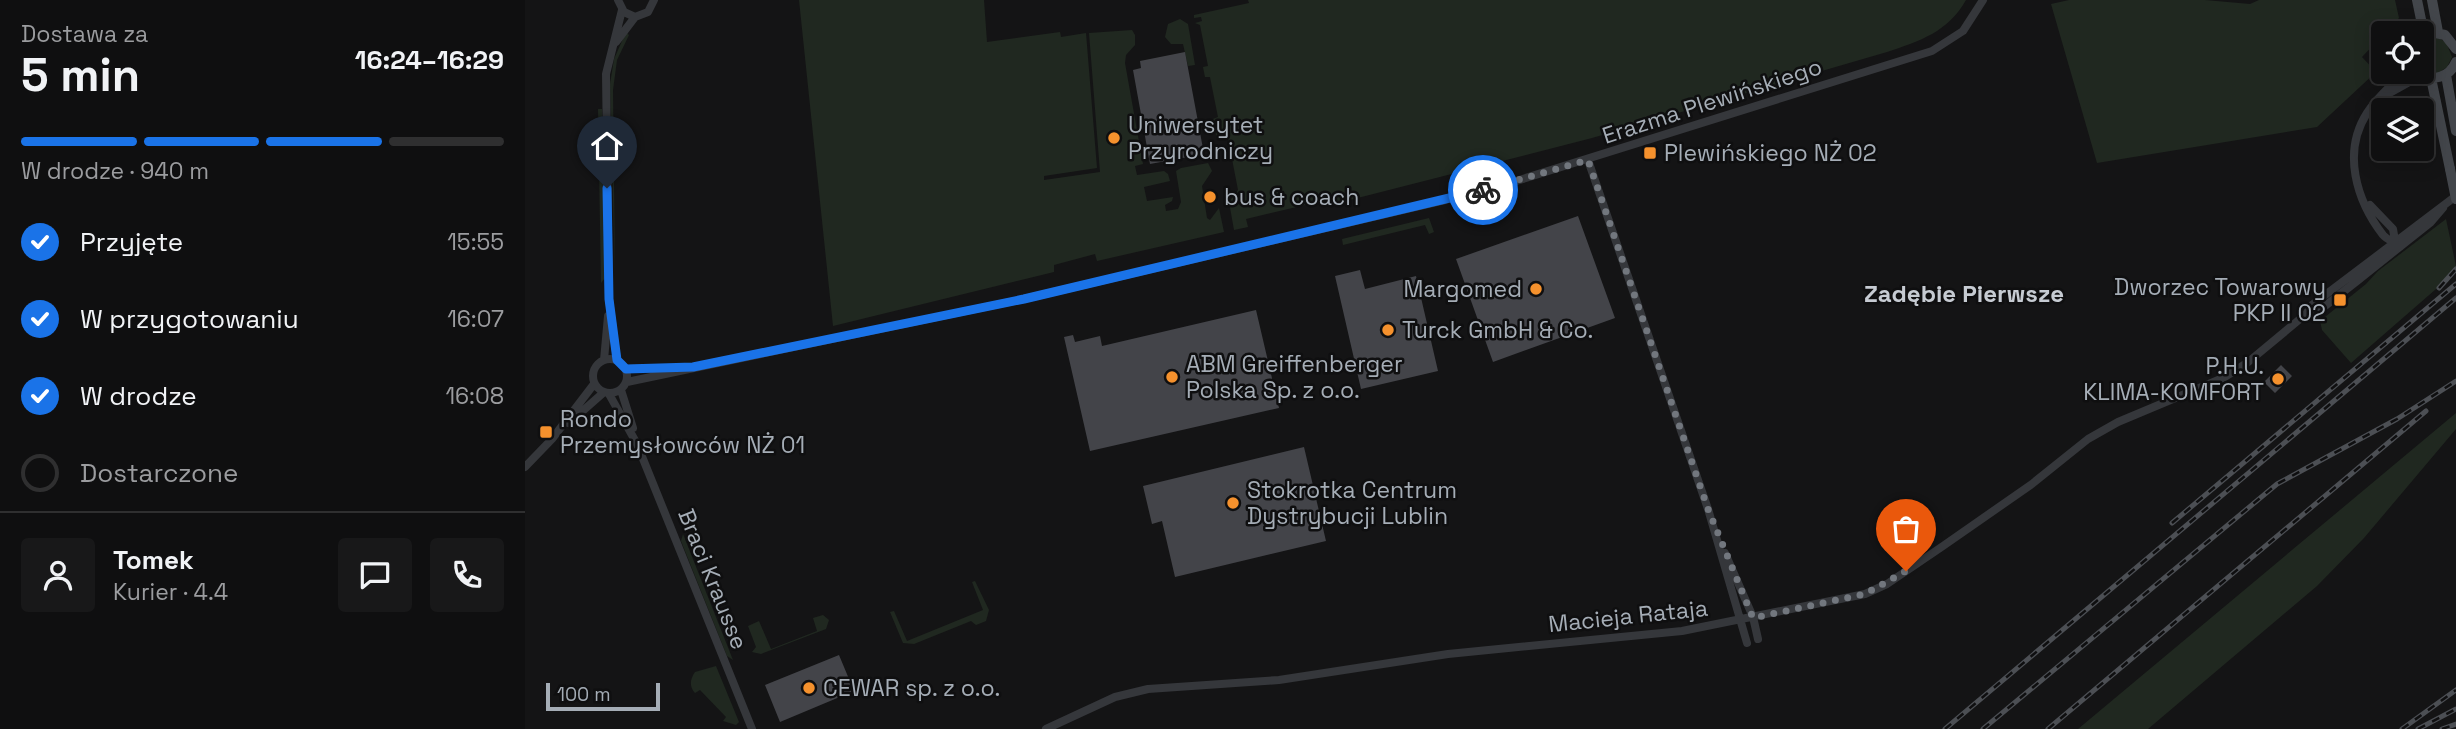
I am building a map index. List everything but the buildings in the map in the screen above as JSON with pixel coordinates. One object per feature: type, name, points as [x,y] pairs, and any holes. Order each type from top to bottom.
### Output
[{"type":"street","points":[[609,0],[635,16]]},
{"type":"street","points":[[614,45],[635,16],[648,12],[654,0]]},
{"type":"street","name":"Erazma Plewińskiego","points":[[627,382],[1050,293],[1445,200],[1588,160],[1932,51],[1963,31],[1983,0]]},
{"type":"street","points":[[2417,0],[2421,21]]},
{"type":"street","points":[[2432,0],[2438,32]]},
{"type":"street","points":[[604,360],[609,299],[606,74],[614,45],[619,5]]},
{"type":"street","points":[[2434,33],[2438,32],[2451,39],[2456,49]]},
{"type":"street","points":[[2456,62],[2446,75],[2456,131]]},
{"type":"street","points":[[2434,75],[2446,75]]},
{"type":"street","points":[[2380,98],[2393,84]]},
{"type":"street","points":[[2384,98],[2408,84]]},
{"type":"street","points":[[2426,84],[2456,198]]},
{"type":"street","points":[[2371,110],[2357,133],[2353,164],[2360,192],[2384,237],[2398,244]]},
{"type":"street","points":[[1588,160],[1708,509],[1747,643]]},
{"type":"street","name":"Macieja Rataja","points":[[1046,729],[1115,697],[1148,689],[1279,680],[1448,654],[1682,631],[1865,594],[1887,584],[2032,484],[2088,439],[2118,422],[2223,379],[2247,363],[2306,314],[2312,305],[2398,244],[2456,198]]},
{"type":"street","points":[[525,467],[552,439],[606,393],[621,390],[627,382],[626,369],[617,360],[609,299]]},
{"type":"street","points":[[606,393],[594,384],[592,376],[595,368],[604,360],[617,360]]},
{"type":"street","name":"Erazma Plewińskiego","points":[[626,369],[693,367]]},
{"type":"street","points":[[552,439],[594,384]]},
{"type":"street","name":"Braci Krausse","points":[[621,390],[637,444],[752,729]]},
{"type":"street","name":"Braci Krausse","points":[[606,393],[637,444]]},
{"type":"street","points":[[1708,509],[1753,618],[1758,639]]},
{"type":"shaded area","points":[[799,0],[984,0],[987,42],[1060,32],[1061,37],[1086,33],[1097,168],[1044,176],[1044,180],[1100,172],[1089,33],[1132,30],[1135,45],[1126,55],[1125,63],[1143,164],[1135,166],[1137,175],[1164,171],[1170,181],[1144,187],[1147,201],[1173,197],[1172,201],[1165,205],[1166,211],[1178,209],[1181,202],[1176,171],[1208,163],[1212,171],[1202,186],[1207,218],[1210,220],[1219,208],[1224,232],[1097,261],[1095,254],[1054,265],[1054,272],[833,326]]},
{"type":"shaded area","points":[[1248,0],[1966,0],[1942,28],[1887,52],[1592,138],[1338,203],[1335,198],[1246,219],[1248,227],[1234,230],[1229,202],[1238,190],[1227,133],[1224,130],[1217,140],[1213,119],[1218,117],[1210,77],[1205,77],[1203,67],[1208,66],[1200,25],[1195,23],[1202,21],[1201,17],[1194,18],[1194,15],[1249,3]]},
{"type":"shaded area","points":[[2069,0],[2205,0],[2250,4],[2259,0],[2395,0],[2399,18],[2396,21],[2371,21],[2371,48],[2362,57],[2371,67],[2371,77],[2317,127],[2097,163],[2051,4]]},
{"type":"shaded area","points":[[1180,19],[1188,24],[1195,65],[1188,66],[1183,44],[1171,44],[1165,37],[1168,24]]},
{"type":"shaded area","points":[[626,32],[629,35],[617,60],[613,90],[615,276],[610,84],[614,59]]},
{"type":"shaded area","points":[[2434,38],[2446,42],[2452,57],[2447,67],[2438,73],[2434,72]]},
{"type":"shaded area","points":[[598,109],[602,109],[605,278],[601,283]]},
{"type":"shaded area","points":[[1429,218],[1434,232],[1429,234],[1425,225],[1343,245],[1342,239]]},
{"type":"shaded area","points":[[2446,219],[2456,266],[2436,289],[2351,363],[2322,330],[2320,321],[2378,271]]},
{"type":"shaded area","points":[[2456,413],[2456,429],[2364,538],[2317,586],[2148,729],[2078,729]]},
{"type":"shaded area","points":[[683,534],[733,660],[727,656],[681,541]]},
{"type":"shaded area","points":[[975,581],[989,610],[986,621],[976,625],[971,621],[914,644],[903,643],[890,612],[894,611],[907,641],[983,610],[972,582]]},
{"type":"shaded area","points":[[823,615],[829,620],[826,629],[761,654],[752,652],[756,647],[748,626],[759,621],[771,649],[817,631],[813,618]]},
{"type":"shaded area","points":[[716,666],[739,722],[736,725],[723,721],[726,717],[700,690],[695,693],[691,686],[695,672]]},
{"type":"railway","points":[[2439,288],[2456,269]]},
{"type":"railway","points":[[2172,523],[2456,284]]},
{"type":"railway","points":[[1945,729],[2456,298]]},
{"type":"railway","points":[[1983,729],[2277,484],[2397,419],[2456,381]]},
{"type":"railway","points":[[2048,729],[2426,411]]},
{"type":"railway","points":[[2402,729],[2456,690]]},
{"type":"railway","points":[[2418,729],[2456,709]]},
{"type":"railway","points":[[2442,729],[2456,724]]},
{"type":"way so far","points":[[1483,190],[1588,160],[1708,509],[1753,618],[1865,594],[1906,571]]},
{"type":"place","name":"Uniwersytet Przyrodniczy","points":[[1114,138]]},
{"type":"place","name":"Plewińskiego NŻ 02","points":[[1650,153]]},
{"type":"place","name":"bus & coach","points":[[1210,197]]},
{"type":"place","name":"Margomed","points":[[1536,289]]},
{"type":"place","name":"Dworzec Towarowy PKP II 02","points":[[2340,300]]},
{"type":"place","name":"Turck GmbH & Co.","points":[[1388,330]]},
{"type":"place","name":"ABM Greiffenberger Polska Sp. z o.o.","points":[[1172,377]]},
{"type":"place","name":"P.H.U. KLIMA-KOMFORT","points":[[2278,379]]},
{"type":"place","name":"Rondo Przemysłowców NŻ 01","points":[[546,432]]},
{"type":"place","name":"Stokrotka Centrum Dystrybucji Lublin","points":[[1233,503]]},
{"type":"place","name":"CEWAR sp. z o.o.","points":[[809,688]]},
{"type":"district","name":"Zadębie Pierwsze","points":[[1964,294]]},
{"type":"route","points":[[607,188],[609,299],[617,360],[626,369],[642,370],[693,367],[1001,304],[1483,190]]}]
